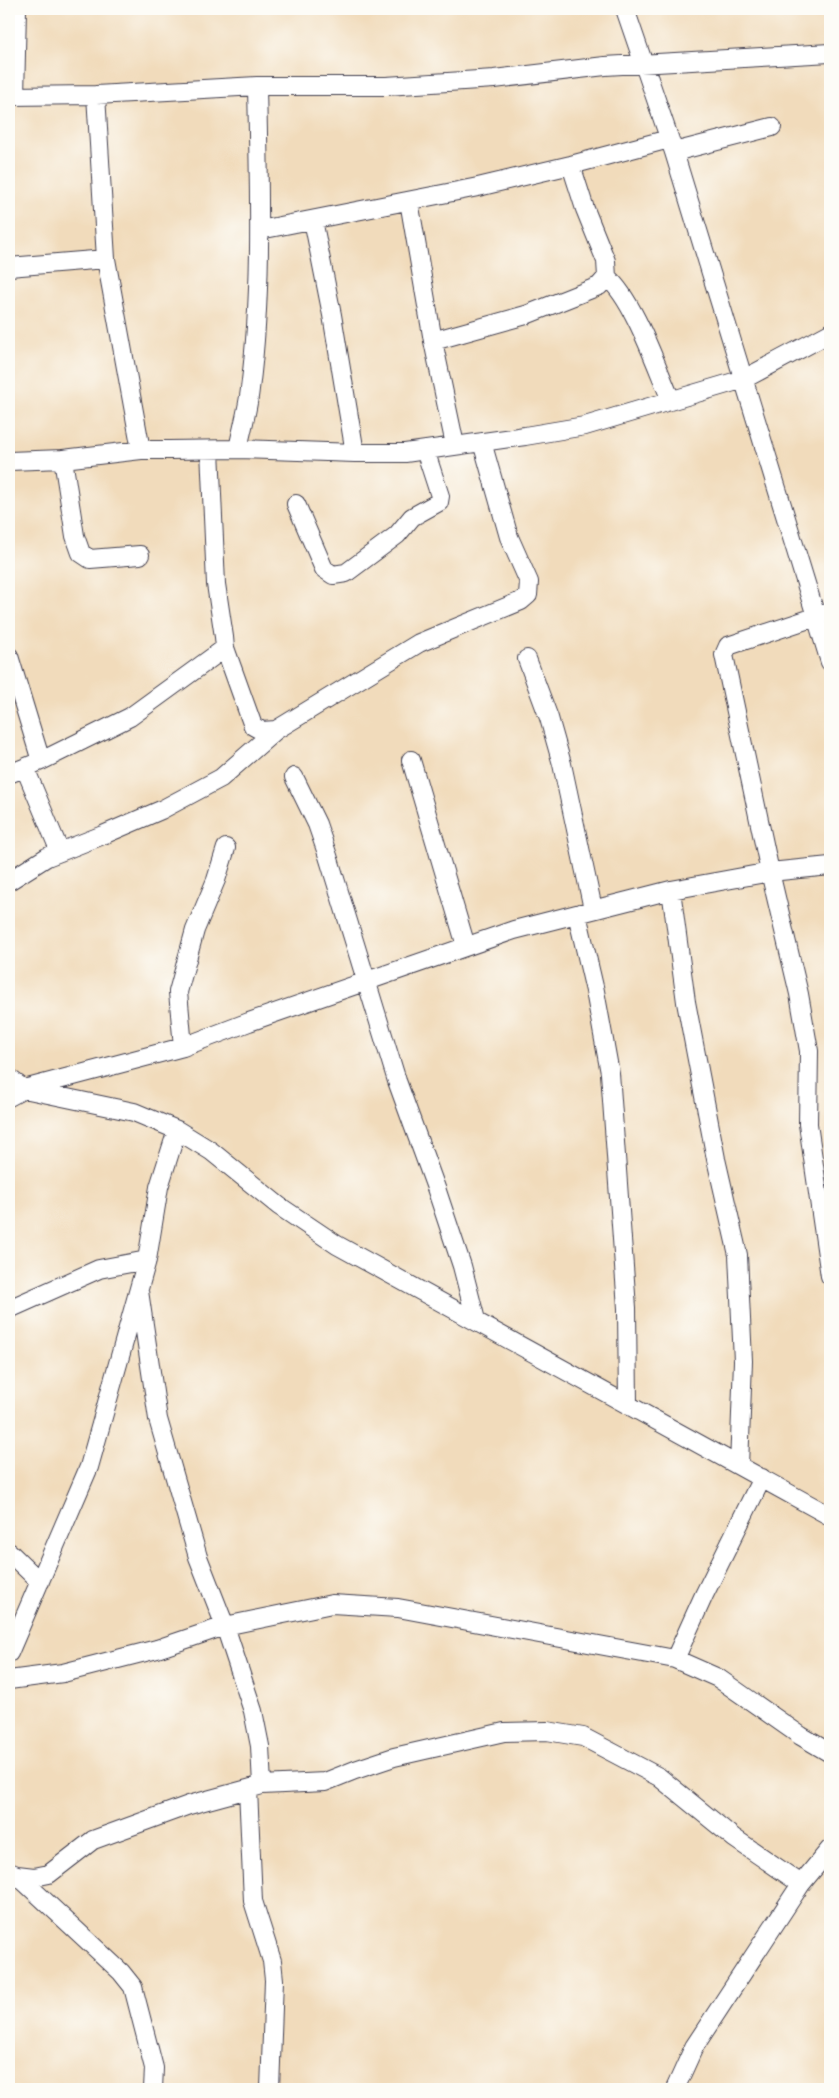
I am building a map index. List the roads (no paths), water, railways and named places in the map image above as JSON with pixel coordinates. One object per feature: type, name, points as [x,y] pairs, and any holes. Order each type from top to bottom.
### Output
[{"type":"street","points":[[17,9],[12,96],[96,95],[257,86],[386,86],[494,79],[605,66],[830,53]]},
{"type":"street","points":[[625,9],[671,146],[744,379],[824,615],[830,662]]},
{"type":"street","points":[[238,449],[250,391],[258,313],[260,230],[257,86]]},
{"type":"street","points":[[96,95],[106,259],[142,450]]},
{"type":"street","points":[[260,230],[772,127]]},
{"type":"street","points":[[572,166],[585,209],[606,261],[607,276],[615,284],[629,305],[671,400]]},
{"type":"street","points":[[409,201],[455,445]]},
{"type":"street","points":[[313,220],[332,315],[355,453]]},
{"type":"street","points":[[9,267],[106,259]]},
{"type":"street","points":[[434,341],[526,315],[599,286],[607,276]]},
{"type":"street","points":[[9,460],[63,459],[142,450],[238,449],[355,453],[405,452],[482,442],[585,426],[744,379],[830,333]]},
{"type":"street","points":[[9,881],[47,857],[161,810],[221,778],[276,730],[419,643],[521,601],[528,594],[529,582],[508,537],[482,442]]},
{"type":"street","points":[[210,450],[216,584],[226,648],[253,726],[262,731],[276,730]]},
{"type":"street","points":[[296,504],[324,569],[333,575],[346,572],[397,534],[412,517],[439,502],[440,496],[425,450]]},
{"type":"street","points":[[63,459],[75,536],[81,553],[90,559],[140,555]]},
{"type":"street","points":[[824,615],[728,646],[724,655],[770,872],[799,994],[809,1051],[808,1124],[830,1276]]},
{"type":"street","points":[[25,767],[130,717],[226,648]]},
{"type":"street","points":[[9,656],[25,767],[60,852]]},
{"type":"street","points":[[527,660],[549,718],[562,764],[585,911],[595,991],[610,1073],[627,1308],[628,1405]]},
{"type":"street","points":[[411,760],[466,946]]},
{"type":"street","points":[[294,777],[317,824],[397,1081],[462,1266],[476,1320]]},
{"type":"street","points":[[182,1047],[178,992],[195,930],[216,880],[226,848]]},
{"type":"street","points":[[16,1093],[182,1047],[514,930],[671,890],[770,872],[830,866]]},
{"type":"street","points":[[671,890],[686,1002],[716,1159],[738,1255],[743,1361],[739,1466]]},
{"type":"street","points":[[9,1078],[16,1093]]},
{"type":"street","points":[[16,1093],[134,1112],[177,1130],[211,1151],[279,1206],[337,1246],[476,1320],[830,1515]]},
{"type":"street","points":[[9,1653],[89,1467],[138,1285],[147,1260],[159,1187],[177,1130]]},
{"type":"street","points":[[9,1309],[99,1269],[147,1260]]},
{"type":"street","points":[[138,1285],[158,1419],[198,1557],[225,1626],[253,1712],[260,1746],[255,1787],[253,1901],[272,1961],[274,1980],[270,2089]]},
{"type":"street","points":[[676,1659],[704,1595],[762,1478]]},
{"type":"street","points":[[9,1552],[40,1582]]},
{"type":"street","points":[[9,1680],[63,1673],[157,1649],[225,1626],[332,1604],[398,1608],[676,1659],[718,1678],[801,1736],[830,1753]]},
{"type":"street","points":[[13,1874],[34,1877],[48,1874],[93,1840],[189,1805],[255,1787],[325,1782],[394,1757],[504,1732],[547,1731],[583,1737],[659,1777],[734,1838],[800,1884]]},
{"type":"street","points":[[675,2089],[694,2047],[800,1884],[830,1849]]},
{"type":"street","points":[[13,1874],[121,1972],[132,1986],[154,2068],[153,2089]]}]
